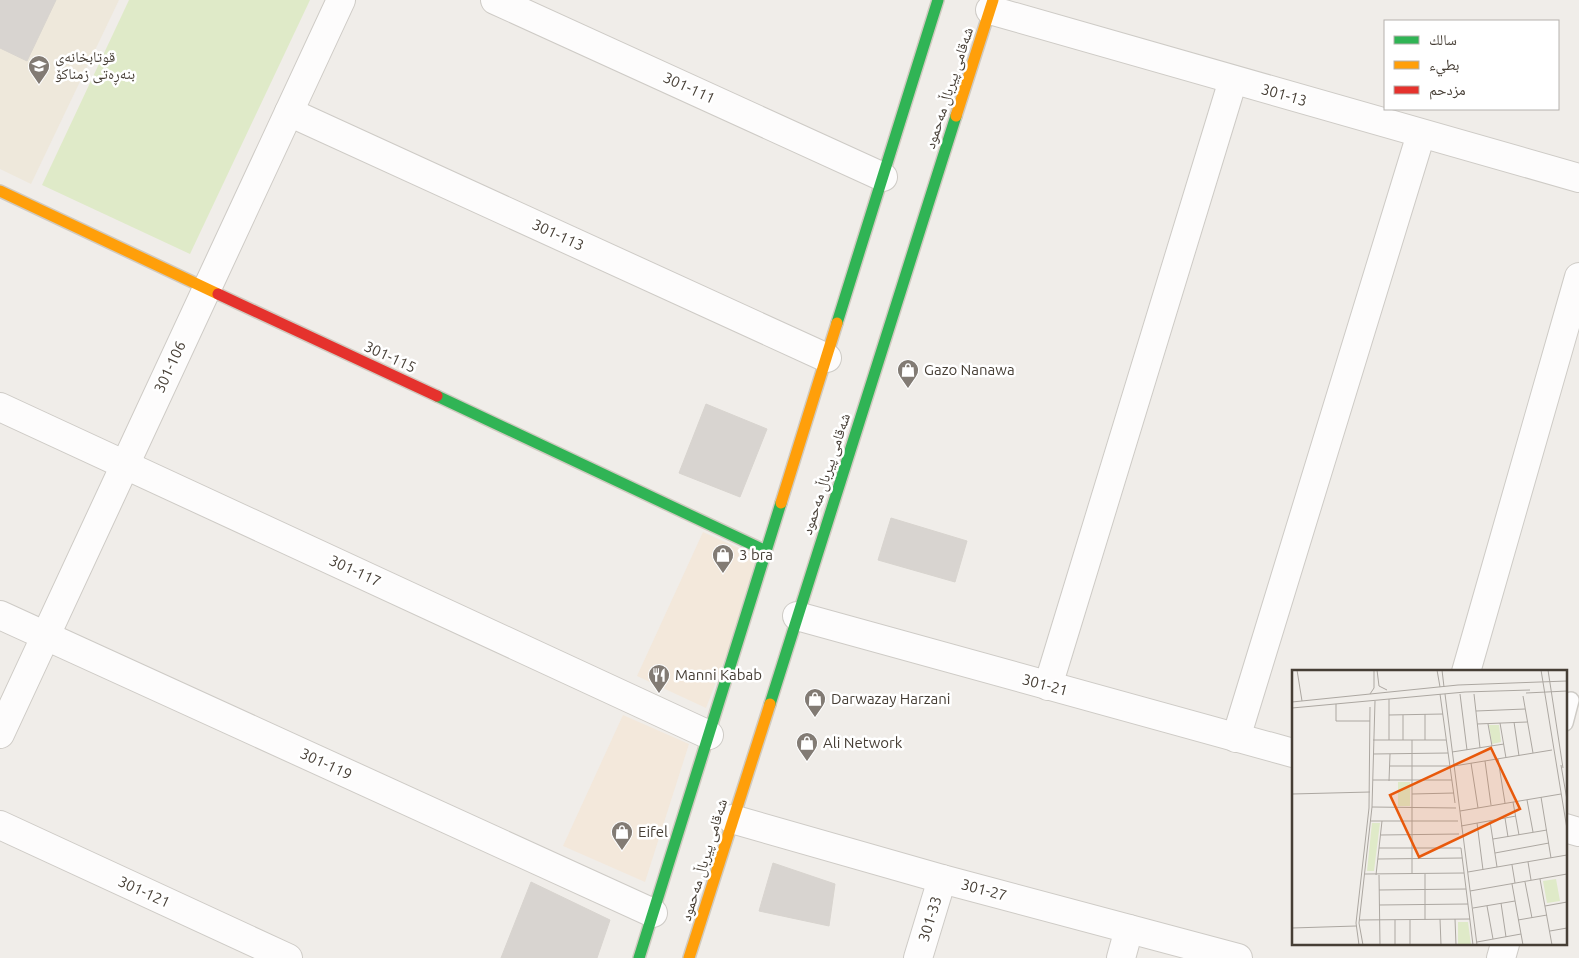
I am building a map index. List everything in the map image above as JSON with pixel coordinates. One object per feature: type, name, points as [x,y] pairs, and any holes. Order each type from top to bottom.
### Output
[{"type":"main road","points":[[639,958],[938,0]]},
{"type":"main road","name":"شەقامی پیرباڵ مەحمود","points":[[689,958],[991,5]]},
{"type":"main road","name":"301-115","points":[[0,190],[766,551]]},
{"type":"street","name":"301-106","points":[[0,734],[340,0]]},
{"type":"street","name":"301-111","points":[[495,0],[883,177]]},
{"type":"street","name":"301-13","points":[[991,5],[1233,80],[1579,178]]},
{"type":"street","points":[[1048,686],[1233,80]]},
{"type":"street","name":"301-113","points":[[288,112],[827,358]]},
{"type":"street","points":[[1236,738],[1421,134]]},
{"type":"street","points":[[1467,670],[1579,277]]},
{"type":"street","name":"301-117","points":[[0,407],[710,735]]},
{"type":"street","name":"301-119","points":[[0,615],[653,913]]},
{"type":"street","name":"301-21","points":[[797,616],[1292,753]]},
{"type":"street","name":"301-27","points":[[732,819],[942,879],[1238,958]]},
{"type":"street","name":"301-121","points":[[0,826],[288,958]]},
{"type":"street","points":[[1566,828],[1579,832]]},
{"type":"street","name":"301-33","points":[[918,958],[942,879]]},
{"type":"street","points":[[1121,958],[1129,929]]},
{"type":"lane","points":[[1566,719],[1571,700]]},
{"type":"shaded area","name":"قوتابخانەی بنەڕەتی زمناکۆ","points":[[0,0],[119,0],[31,184],[0,169]]},
{"type":"shaded area","points":[[703,532],[763,559],[706,708],[637,676]]},
{"type":"shaded area","points":[[623,715],[689,744],[645,882],[563,846]]},
{"type":"green space","points":[[129,0],[310,0],[190,254],[42,185]]},
{"type":"building","points":[[0,0],[56,0],[27,61],[0,48]]},
{"type":"building","points":[[706,404],[767,429],[740,497],[679,473]]},
{"type":"building","points":[[891,518],[967,541],[955,582],[878,560]]},
{"type":"building","points":[[773,863],[835,884],[829,926],[759,911]]},
{"type":"building","points":[[531,882],[610,920],[597,958],[501,958]]},
{"type":"traffic: fast","points":[[837,323],[938,0]]},
{"type":"traffic: fast","points":[[770,704],[956,116]]},
{"type":"traffic: fast","points":[[437,396],[766,551]]},
{"type":"traffic: fast","points":[[639,958],[781,503]]},
{"type":"traffic: slow","points":[[956,116],[993,0]]},
{"type":"traffic: slow","points":[[0,191],[218,294]]},
{"type":"traffic: slow","points":[[781,503],[837,323]]},
{"type":"traffic: slow","points":[[689,958],[770,704]]},
{"type":"traffic: jam","points":[[218,294],[437,396]]},
{"type":"place","name":"قوتابخانەی بنەڕەتی زمناکۆ","points":[[39,85]]},
{"type":"place","name":"Gazo Nanawa","points":[[908,389]]},
{"type":"place","name":"3 bra","points":[[723,574]]},
{"type":"place","name":"Manni Kabab","points":[[659,694]]},
{"type":"place","name":"Darwazay Harzani","points":[[815,718]]},
{"type":"place","name":"Ali Network","points":[[807,762]]},
{"type":"place","name":"Eifel","points":[[622,851]]}]
